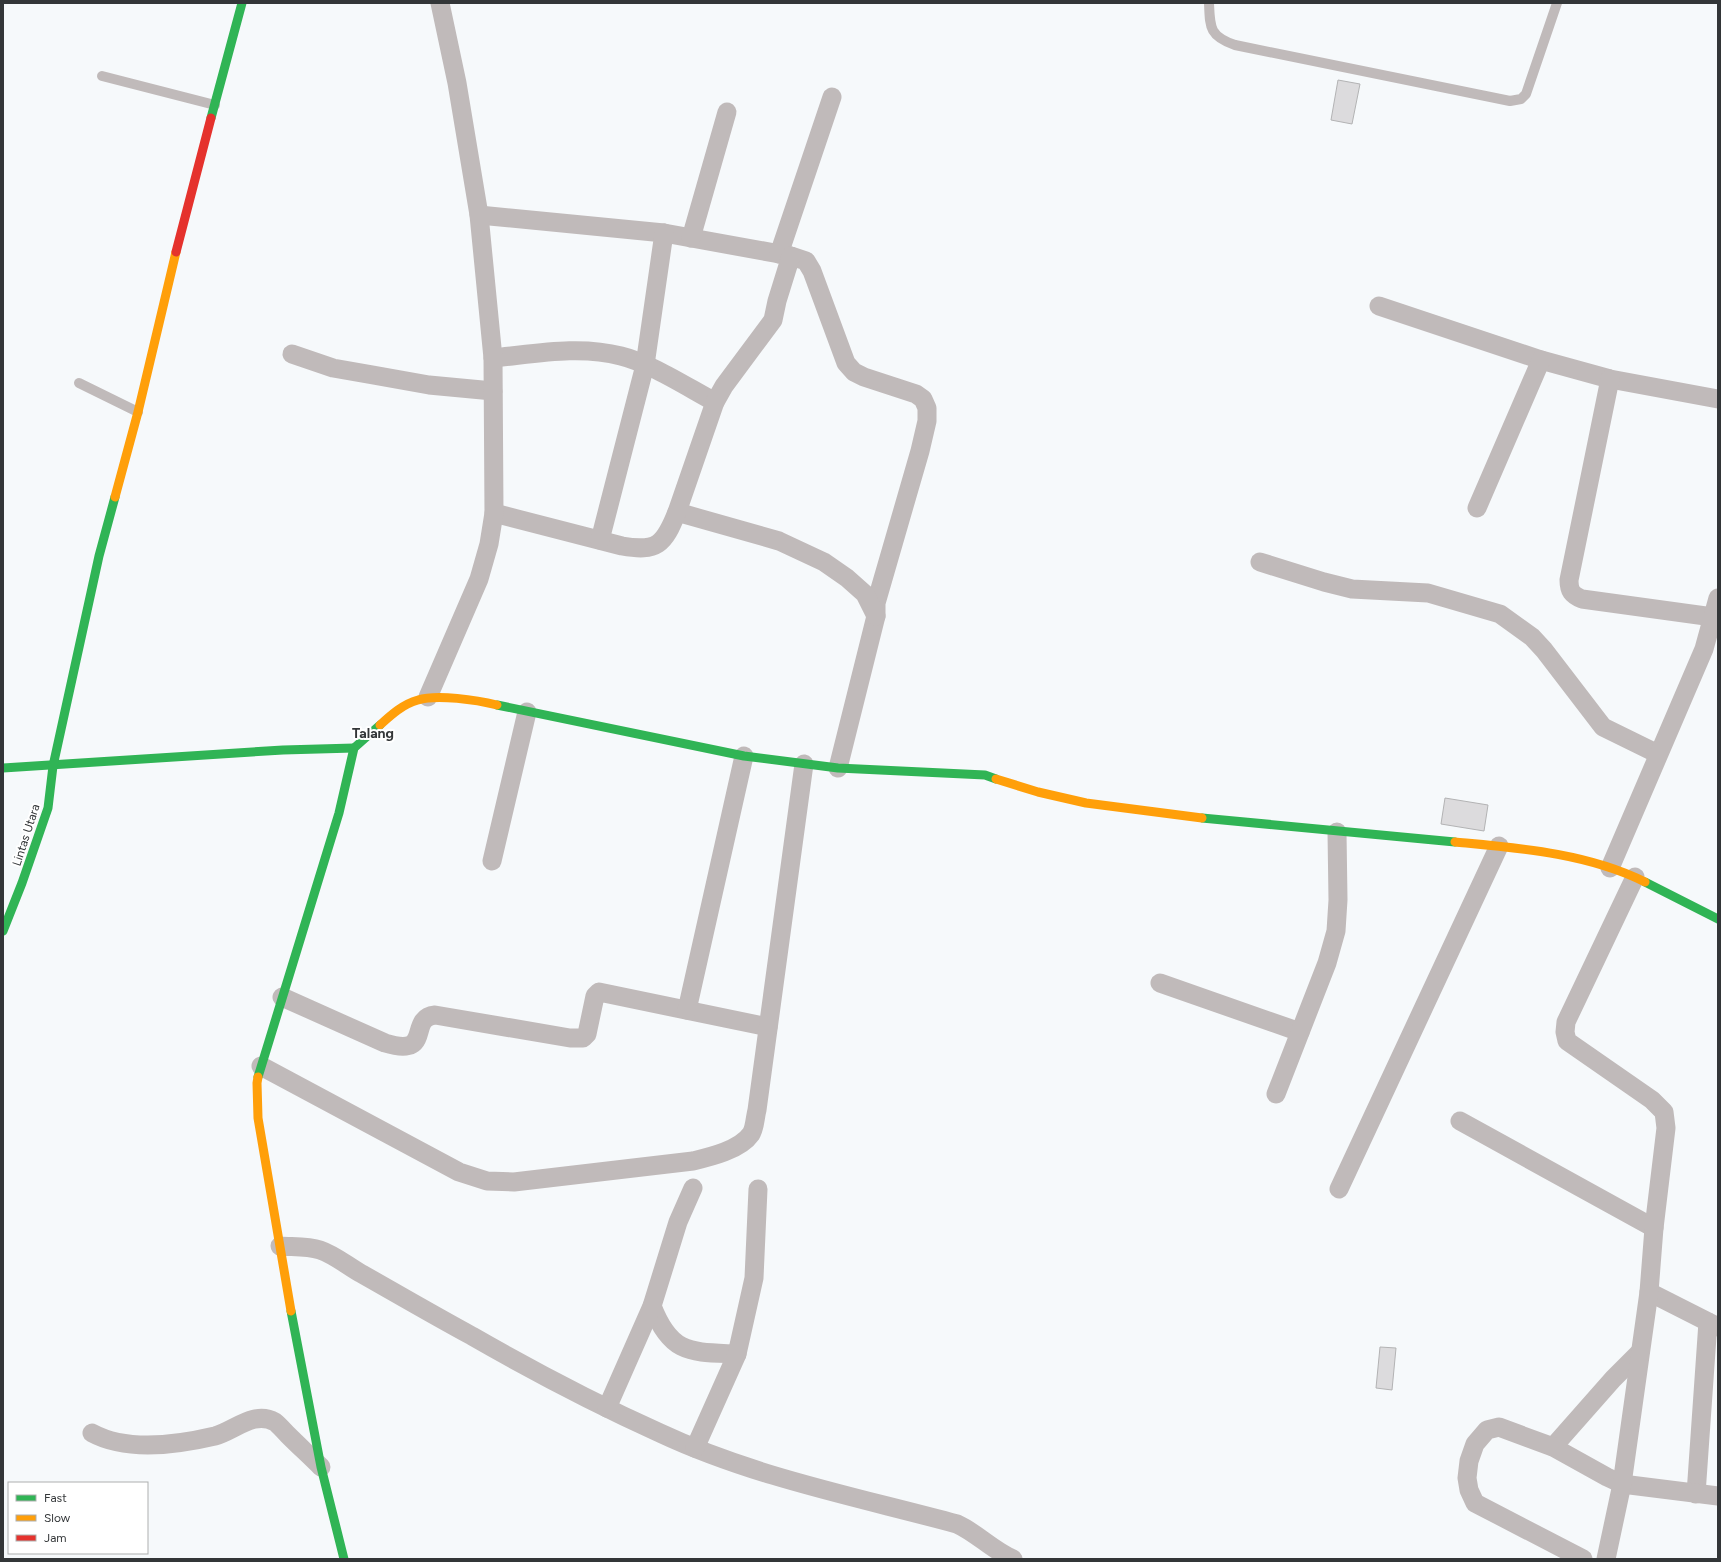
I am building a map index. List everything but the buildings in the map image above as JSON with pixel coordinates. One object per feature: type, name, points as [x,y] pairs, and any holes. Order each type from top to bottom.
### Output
[{"type":"street","name":"Lintas Utara","points":[[3,930],[14,905],[43,824],[51,792],[53,766],[99,556],[138,412],[186,211],[242,3]]},
{"type":"street","points":[[428,697],[479,579],[489,544],[494,513],[493,358],[479,215],[457,83],[440,3]]},
{"type":"street","points":[[494,513],[622,546],[641,549],[653,547],[664,539],[672,526],[715,402],[724,386],[773,320],[785,255],[832,97]]},
{"type":"street","points":[[691,238],[728,112]]},
{"type":"street","points":[[479,215],[664,233],[785,255],[806,261],[812,271],[846,363],[854,372],[916,394],[923,399],[927,408],[927,421],[920,451],[876,603],[876,616],[838,768]]},
{"type":"street","points":[[600,540],[645,365],[664,233]]},
{"type":"street","points":[[1379,306],[1541,360],[1610,379],[1718,399]]},
{"type":"street","points":[[493,358],[569,350],[596,351],[622,356],[645,365],[715,402]]},
{"type":"street","points":[[292,354],[333,368],[429,385],[493,391]]},
{"type":"street","points":[[1477,508],[1541,360]]},
{"type":"street","points":[[1610,379],[1569,580],[1569,588],[1574,595],[1582,599],[1713,617]]},
{"type":"street","points":[[677,512],[779,541],[824,562],[847,578],[865,594],[876,616]]},
{"type":"street","points":[[1260,562],[1352,589],[1428,593],[1500,614],[1532,637],[1544,650],[1603,727],[1658,754]]},
{"type":"street","points":[[1610,868],[1704,649],[1718,598]]},
{"type":"street","points":[[344,1559],[321,1467],[280,1246],[258,1118],[257,1084],[282,997],[340,812],[354,748],[396,711],[416,700],[428,697],[480,702],[744,756],[804,764],[838,768],[986,775],[1038,792],[1086,803],[1190,817],[1499,846],[1561,855],[1635,876],[1718,919]]},
{"type":"street","points":[[492,861],[527,712]]},
{"type":"street","points":[[3,768],[53,766],[283,750],[354,748]]},
{"type":"street","points":[[687,1010],[744,756]]},
{"type":"street","points":[[261,1066],[459,1172],[487,1181],[514,1182],[693,1161],[716,1155],[741,1144],[751,1133],[757,1110],[804,764]]},
{"type":"street","points":[[1276,1094],[1327,963],[1336,931],[1338,900],[1337,832]]},
{"type":"street","points":[[1339,1189],[1499,846]]},
{"type":"street","points":[[1606,1559],[1622,1484],[1649,1292],[1654,1228],[1666,1128],[1664,1112],[1652,1100],[1567,1041],[1565,1032],[1566,1022],[1635,876]]},
{"type":"street","points":[[1160,982],[1300,1032]]},
{"type":"street","points":[[282,997],[385,1043],[398,1047],[411,1045],[416,1042],[426,1017],[435,1015],[570,1038],[583,1038],[587,1034],[595,996],[600,992],[768,1027]]},
{"type":"street","points":[[1460,1121],[1654,1228]]},
{"type":"street","points":[[607,1408],[652,1306],[678,1222],[693,1188]]},
{"type":"street","points":[[695,1448],[737,1354],[754,1278],[758,1190]]},
{"type":"street","points":[[280,1246],[321,1250],[480,1341],[607,1408],[661,1434],[746,1467],[815,1488],[957,1524],[968,1529],[994,1549],[1013,1559]]},
{"type":"street","points":[[1649,1292],[1713,1325],[1696,1494]]},
{"type":"street","points":[[652,1306],[659,1324],[666,1335],[675,1343],[688,1350],[737,1354]]},
{"type":"street","points":[[1553,1447],[1613,1379],[1640,1352]]},
{"type":"street","points":[[92,1433],[104,1440],[116,1443],[171,1445],[216,1436],[250,1420],[262,1418],[274,1422],[321,1467]]},
{"type":"street","points":[[1583,1559],[1475,1503],[1468,1490],[1467,1478],[1469,1461],[1475,1444],[1487,1430],[1499,1427],[1553,1447],[1622,1484],[1718,1496]]},
{"type":"lane","points":[[1209,3],[1210,26],[1213,34],[1224,41],[1235,45],[1510,102],[1521,99],[1526,94],[1557,3]]},
{"type":"lane","points":[[102,76],[215,105]]},
{"type":"lane","points":[[79,383],[138,412]]},
{"type":"traffic: fast","points":[[211,118],[242,3]]},
{"type":"traffic: fast","points":[[3,931],[22,883],[48,808],[53,766],[99,556],[115,497]]},
{"type":"traffic: fast","points":[[497,705],[744,756],[838,768],[985,775],[996,779]]},
{"type":"traffic: fast","points":[[258,1077],[339,813],[354,748],[380,725]]},
{"type":"traffic: fast","points":[[3,768],[283,750],[354,748]]},
{"type":"traffic: fast","points":[[1202,818],[1455,842]]},
{"type":"traffic: fast","points":[[1645,882],[1718,919]]},
{"type":"traffic: fast","points":[[291,1311],[321,1467],[344,1559]]},
{"type":"traffic: slow","points":[[115,497],[138,412],[176,252]]},
{"type":"traffic: slow","points":[[380,725],[402,707],[426,698],[457,698],[497,705]]},
{"type":"traffic: slow","points":[[996,779],[1038,792],[1086,803],[1202,818]]},
{"type":"traffic: slow","points":[[1455,842],[1552,853],[1576,858],[1600,864],[1645,882]]},
{"type":"traffic: slow","points":[[258,1077],[258,1118],[291,1311]]},
{"type":"traffic: jam","points":[[176,252],[211,118]]},
{"type":"district","name":"Talang","points":[[373,733]]}]
